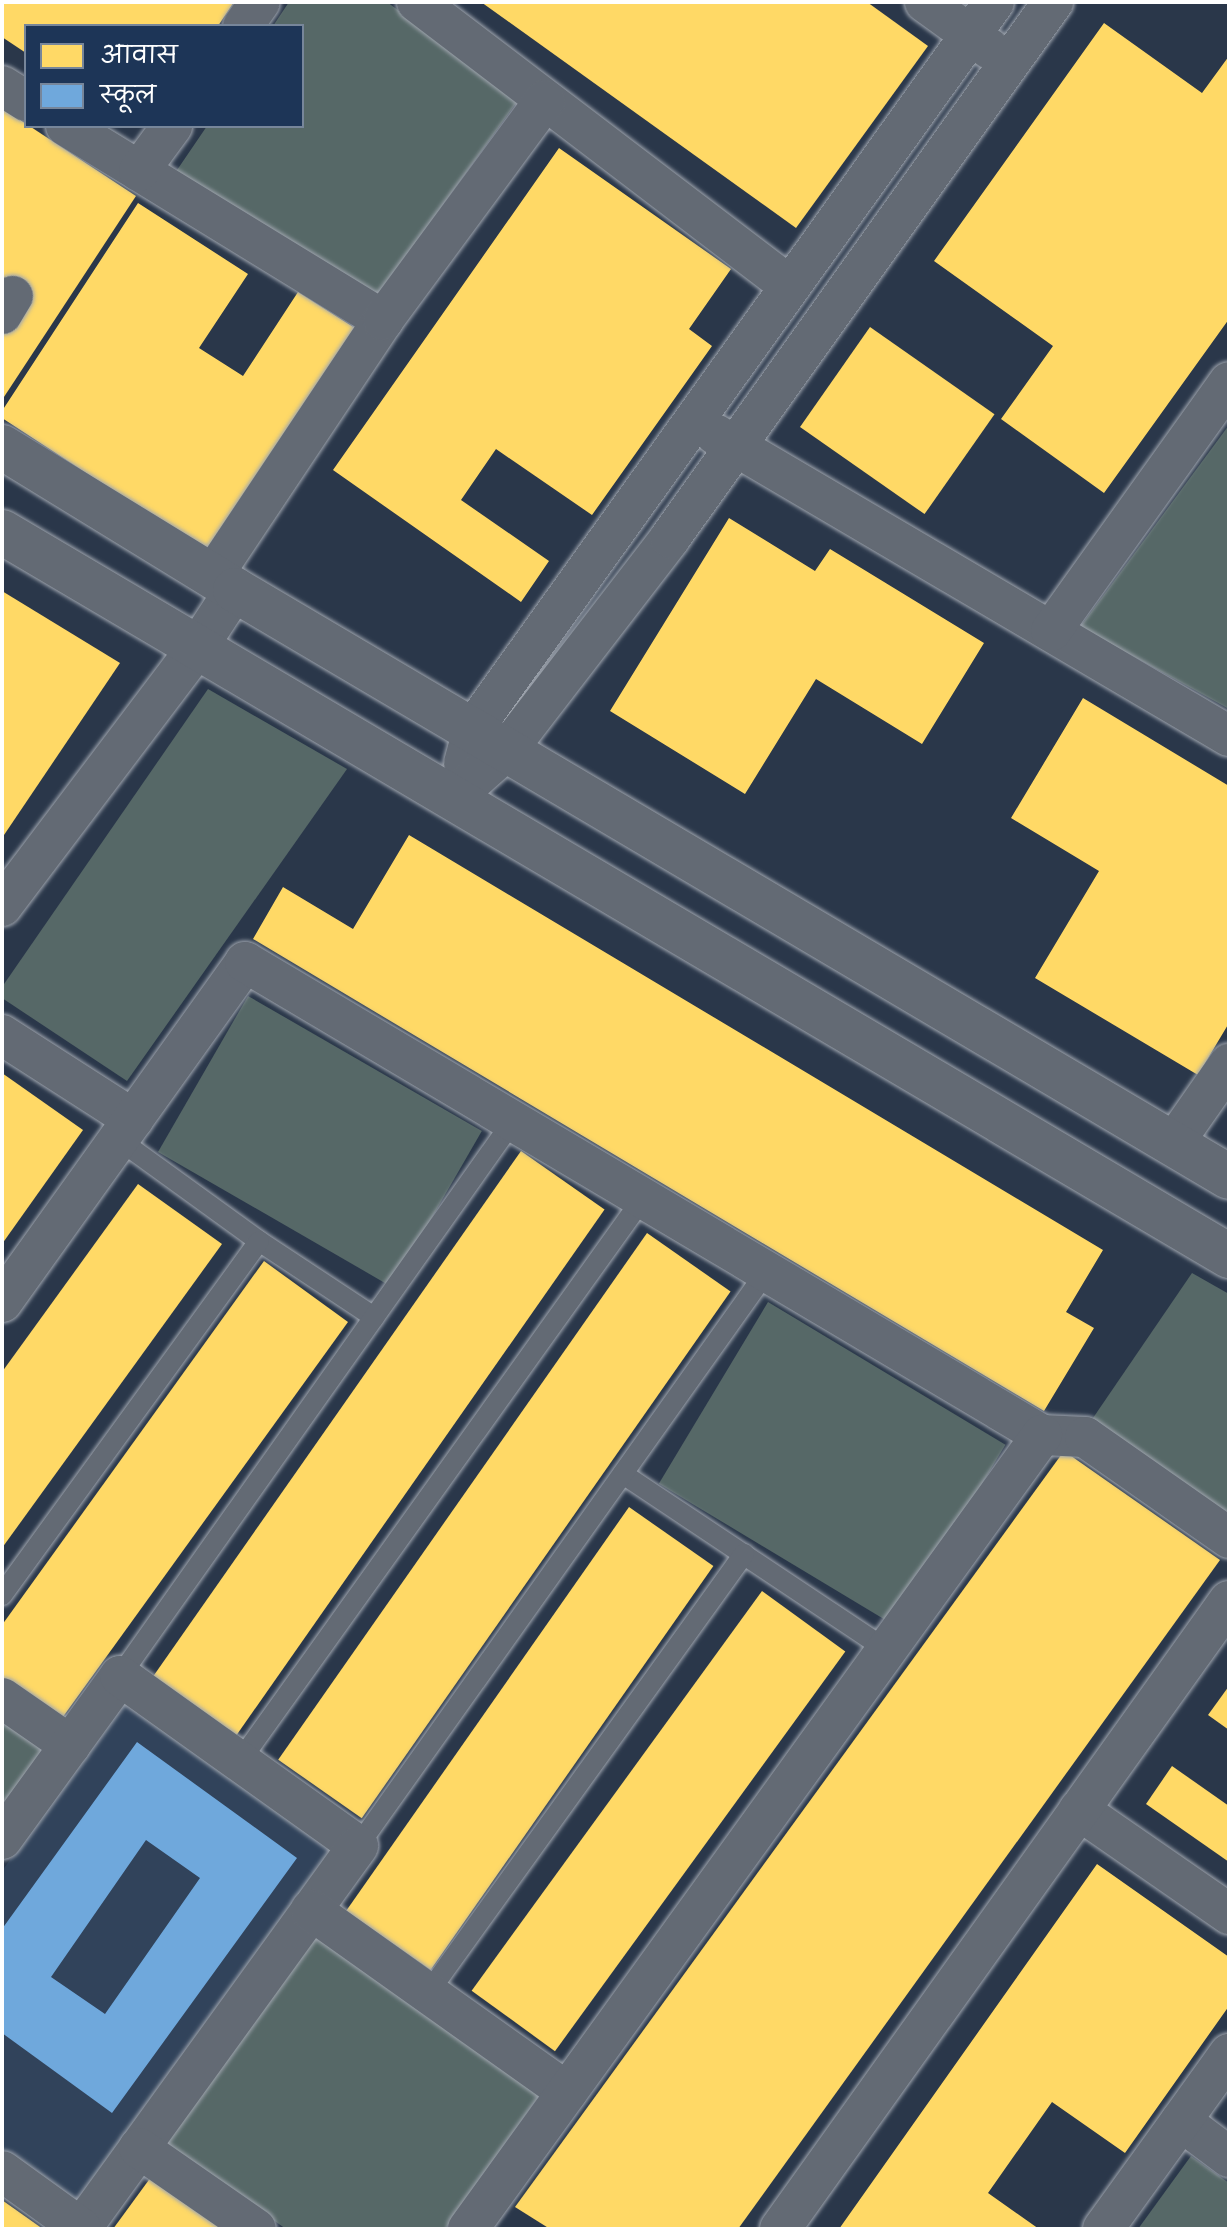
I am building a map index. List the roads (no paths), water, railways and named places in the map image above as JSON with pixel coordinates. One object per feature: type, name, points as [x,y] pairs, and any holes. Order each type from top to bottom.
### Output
[{"type":"street","points":[[244,24],[260,2]]},
{"type":"street","points":[[417,2],[790,286]]},
{"type":"street","points":[[925,2],[1009,63]]},
{"type":"street","points":[[454,797],[694,422],[994,2]]},
{"type":"street","points":[[490,740],[670,538],[1053,2]]},
{"type":"street","points":[[2,86],[24,100]]},
{"type":"street","points":[[2,906],[197,648],[224,582],[383,320],[545,100]]},
{"type":"street","points":[[69,128],[383,320]]},
{"type":"street","points":[[139,171],[171,128]]},
{"type":"street","points":[[1051,631],[1229,382]]},
{"type":"street","points":[[694,422],[1229,736]]},
{"type":"street","points":[[2,447],[224,582],[1229,1177]]},
{"type":"street","points":[[2,532],[1229,1256]]},
{"type":"street","points":[[2,1302],[245,962],[1042,1435],[1085,1437],[1229,1538]]},
{"type":"street","points":[[2,1035],[126,1129]]},
{"type":"street","points":[[1173,1144],[1229,1064]]},
{"type":"street","points":[[468,2229],[1042,1435]]},
{"type":"street","points":[[780,2229],[1229,1601]]},
{"type":"street","points":[[2,1839],[120,1676],[358,1846],[81,2228],[2,2171]]},
{"type":"street","points":[[2,1698],[70,1745]]},
{"type":"street","points":[[1079,1810],[1229,1914]]},
{"type":"street","points":[[311,1910],[567,2092]]},
{"type":"street","points":[[1103,2229],[1229,2054]]},
{"type":"street","points":[[1181,2121],[1229,2157]]},
{"type":"street","points":[[139,2148],[256,2229]]},
{"type":"lane","points":[[120,1676],[513,1121]]},
{"type":"lane","points":[[126,1129],[259,1241],[374,1317]]},
{"type":"lane","points":[[240,1761],[643,1198]]},
{"type":"lane","points":[[2,1595],[259,1241]]},
{"type":"lane","points":[[358,1846],[767,1271]]},
{"type":"lane","points":[[623,1474],[887,1650]]},
{"type":"lane","points":[[428,1993],[744,1554]]}]
